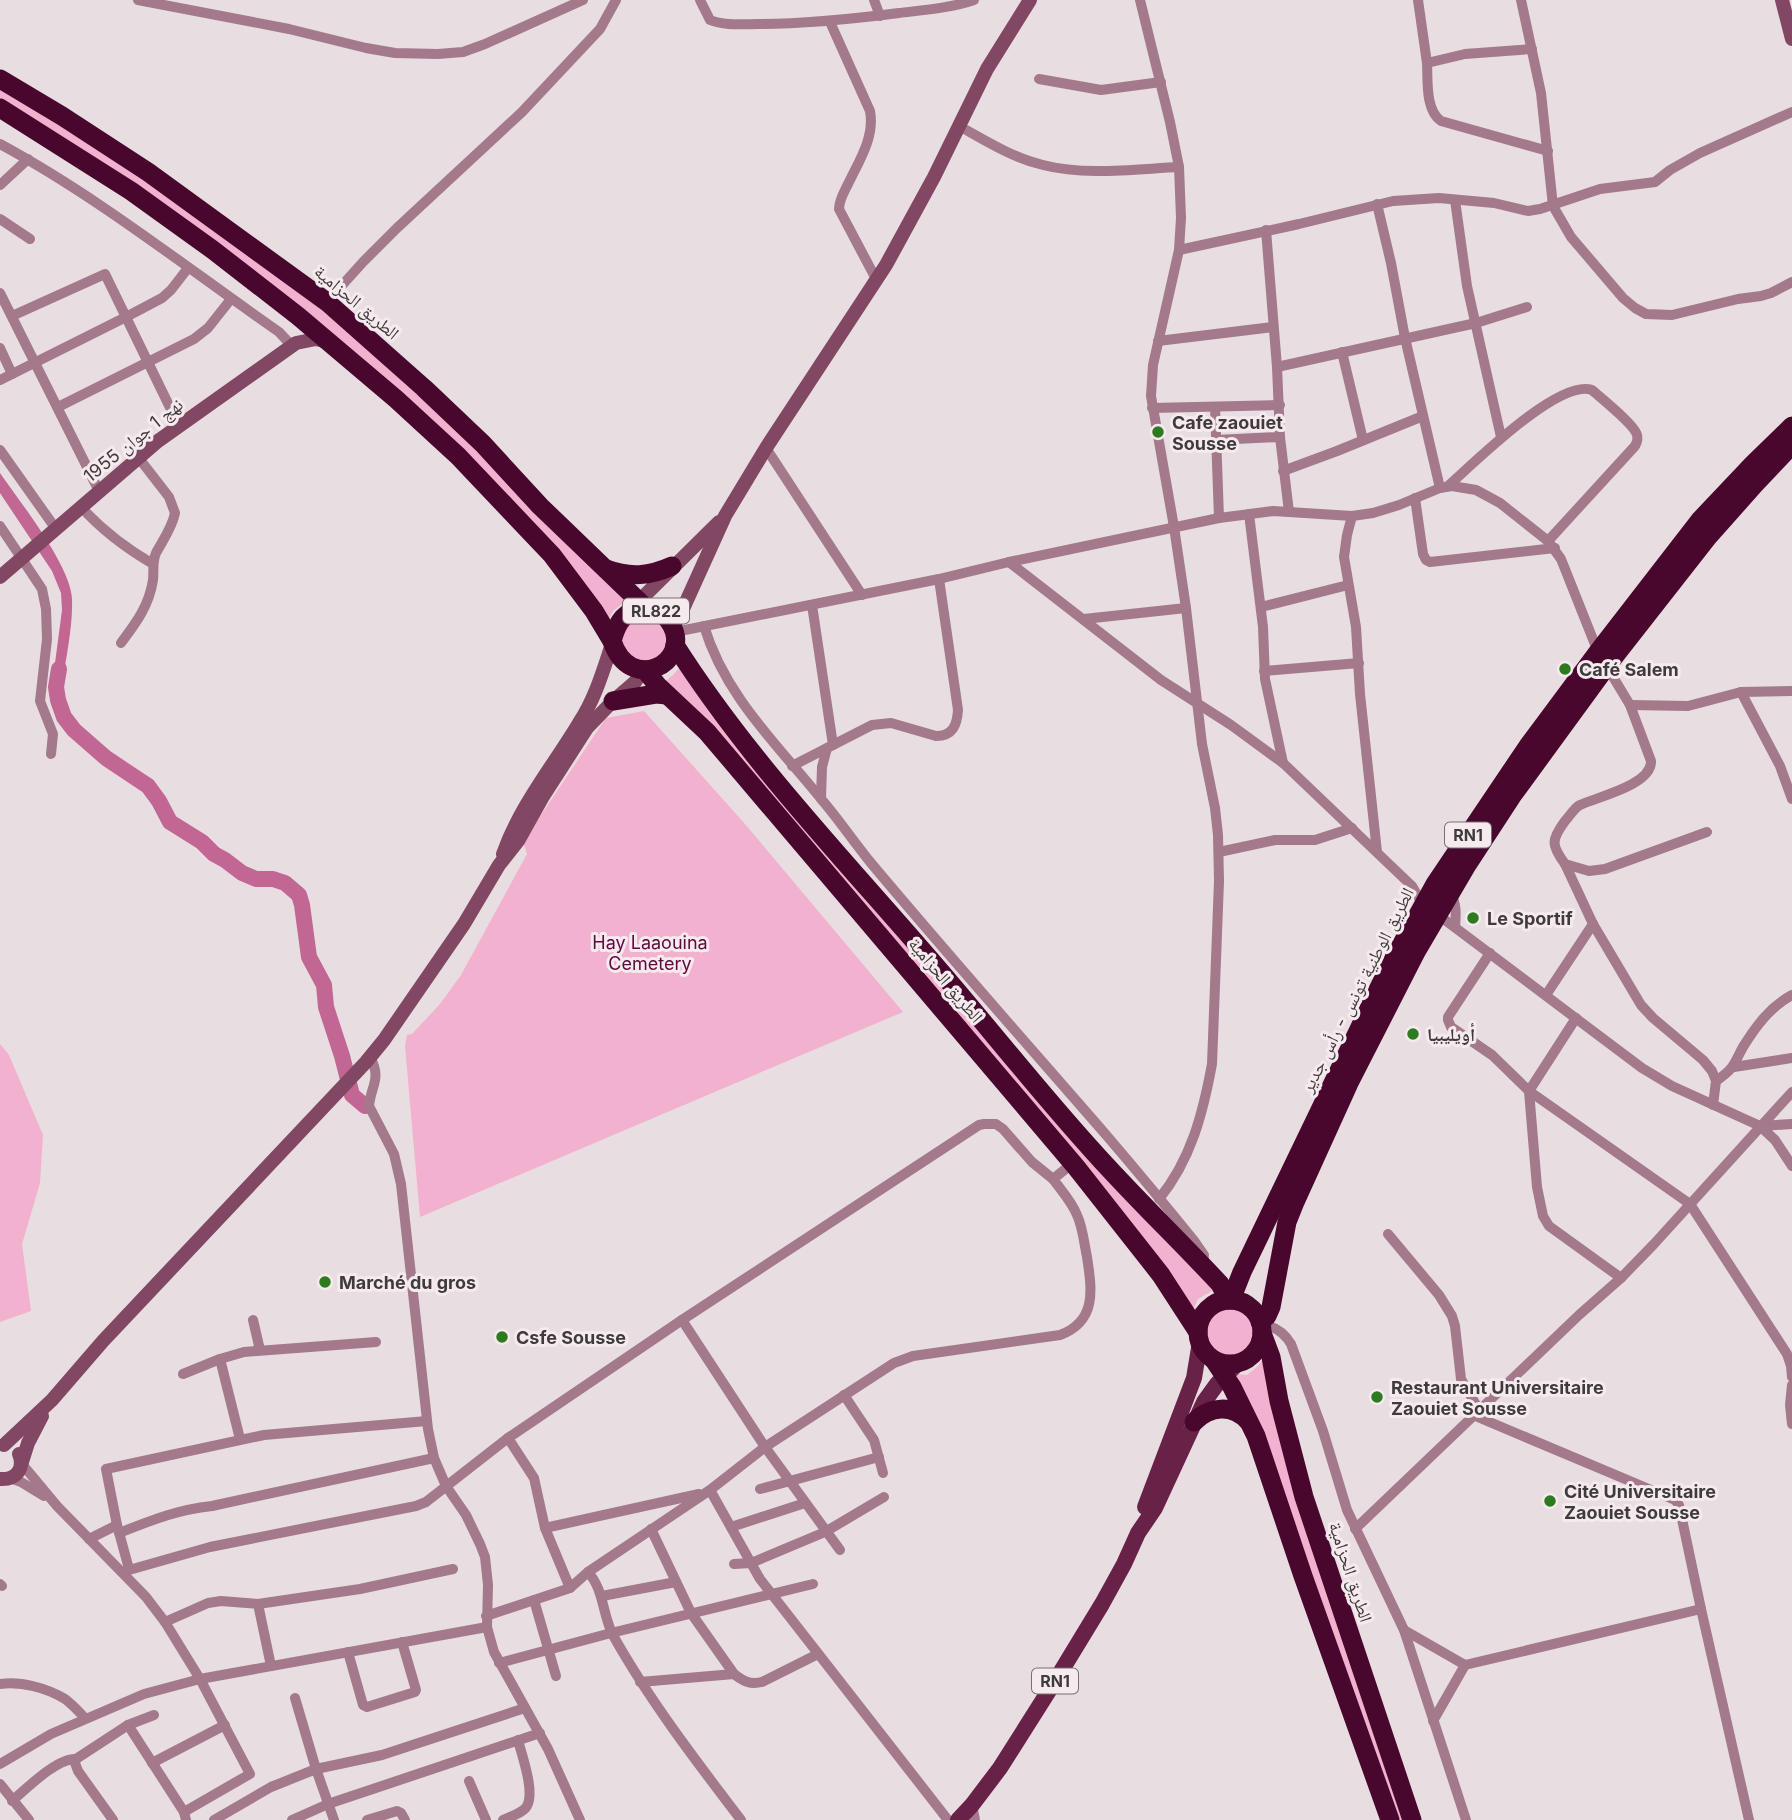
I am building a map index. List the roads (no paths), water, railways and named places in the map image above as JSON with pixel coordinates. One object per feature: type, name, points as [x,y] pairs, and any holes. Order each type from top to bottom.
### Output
[{"type":"highway","name":"الطريق الحزامية","points":[[0,79],[148,172],[327,302],[483,444],[540,506],[604,569],[637,607],[662,614],[725,719],[1090,1149],[1220,1284],[1229,1300]]},
{"type":"highway","name":"الطريق الحزامية","points":[[0,108],[131,191],[214,250],[330,342],[458,456],[566,571],[625,663],[632,668],[644,670],[707,732],[1073,1163],[1161,1275],[1199,1337]]},
{"type":"highway","name":"الطريق الوطنية تونس - رأس جدير","points":[[1602,659],[1700,520],[1792,426]]},
{"type":"highway","name":"الطريق الوطنية تونس - رأس جدير","points":[[1229,1300],[1388,969],[1443,889],[1528,746],[1708,537],[1792,446]]},
{"type":"highway","points":[[604,569],[632,575],[653,573],[672,566]]},
{"type":"highway","name":"RL822","points":[[612,642],[617,625],[637,607]]},
{"type":"highway","name":"RL822","points":[[644,670],[661,666],[672,653],[674,635]]},
{"type":"highway","points":[[613,701],[656,694],[667,695]]},
{"type":"highway","name":"الطريق الوطنية تونس - رأس جدير","points":[[1261,1327],[1271,1307],[1287,1223],[1295,1202],[1349,1083],[1411,961],[1430,909]]},
{"type":"highway","points":[[1205,1268],[1215,1273],[1229,1272],[1247,1261]]},
{"type":"highway","points":[[1229,1300],[1246,1304],[1257,1315],[1261,1327]]},
{"type":"highway","name":"RN1","points":[[1199,1337],[1200,1322],[1204,1314],[1210,1307],[1229,1300]]},
{"type":"highway","name":"الطريق الحزامية","points":[[1261,1327],[1304,1497],[1412,1820]]},
{"type":"highway","name":"RN1","points":[[1225,1366],[1247,1359],[1255,1352],[1260,1343],[1261,1327]]},
{"type":"highway","points":[[1199,1337],[1203,1349],[1225,1366],[1232,1387],[1256,1436],[1390,1820]]},
{"type":"highway","points":[[1194,1422],[1207,1412],[1222,1408],[1237,1412],[1250,1422]]},
{"type":"main road","name":"RL822","points":[[674,635],[682,611],[725,516],[876,279],[917,209],[987,69],[1030,0]]},
{"type":"main road","points":[[1782,0],[1792,39]]},
{"type":"main road","points":[[294,344],[301,329],[298,316]]},
{"type":"main road","points":[[294,344],[316,339],[330,342]]},
{"type":"main road","name":"نهج 1 جوان 1955","points":[[0,577],[138,457],[294,344]]},
{"type":"main road","name":"RL822","points":[[637,607],[672,566],[725,516]]},
{"type":"main road","points":[[499,865],[509,836],[588,709],[612,642]]},
{"type":"main road","points":[[1,1445],[52,1400],[103,1340],[368,1060],[464,924],[587,728],[644,670]]},
{"type":"main road","name":"RN1","points":[[1138,1533],[1145,1505],[1194,1378],[1199,1337]]},
{"type":"main road","name":"RN1","points":[[958,1820],[973,1813],[1102,1604],[1138,1533],[1155,1508],[1194,1422],[1225,1366]]},
{"type":"main road","points":[[5,1480],[18,1473],[35,1429],[52,1400]]},
{"type":"main road","points":[[1,1445],[14,1448],[22,1463]]},
{"type":"street","points":[[138,0],[289,29],[376,50],[438,54],[463,51],[485,44],[583,0]]},
{"type":"street","points":[[327,302],[397,228],[522,112],[600,29],[616,0]]},
{"type":"street","points":[[700,0],[707,16],[716,23],[792,24],[880,16],[967,1]]},
{"type":"street","points":[[874,0],[880,16]]},
{"type":"street","points":[[1140,0],[1179,167],[1181,218],[1178,250],[1153,365],[1152,408],[1174,527],[1219,852],[1210,1076],[1201,1115],[1186,1158],[1171,1185],[1159,1199]]},
{"type":"street","points":[[1418,0],[1429,93],[1433,114],[1438,120],[1548,151]]},
{"type":"street","points":[[1521,0],[1541,93],[1553,206],[1571,237],[1623,298],[1646,314],[1672,315],[1761,296],[1792,282]]},
{"type":"street","points":[[830,22],[870,111],[871,119],[866,148],[840,201],[839,209],[876,279]]},
{"type":"street","points":[[1427,63],[1465,54],[1532,49]]},
{"type":"street","points":[[1039,79],[1101,90],[1161,82]]},
{"type":"street","points":[[1178,250],[1393,201],[1423,198],[1455,200],[1494,203],[1528,211],[1553,206],[1600,189],[1655,182],[1700,153],[1792,113]]},
{"type":"street","points":[[959,126],[1041,165],[1093,170],[1179,167]]},
{"type":"street","points":[[0,144],[28,159],[130,226],[294,344]]},
{"type":"street","points":[[0,185],[28,159]]},
{"type":"street","points":[[1455,200],[1465,275],[1501,437]]},
{"type":"street","points":[[1377,204],[1423,416],[1444,487]]},
{"type":"street","points":[[0,219],[30,239]]},
{"type":"street","points":[[1266,230],[1280,405],[1280,437],[1289,512]]},
{"type":"street","points":[[0,380],[162,298],[188,268]]},
{"type":"street","points":[[12,316],[105,274],[179,426]]},
{"type":"street","points":[[0,293],[99,491]]},
{"type":"street","points":[[58,407],[194,339],[208,328],[231,299]]},
{"type":"street","points":[[1277,367],[1476,323],[1527,307]]},
{"type":"street","points":[[1158,341],[1273,327]]},
{"type":"street","points":[[0,348],[12,373]]},
{"type":"street","points":[[1342,352],[1363,440]]},
{"type":"street","points":[[1415,498],[1426,561],[1434,563],[1551,544],[1635,446],[1638,437],[1632,426],[1592,390],[1586,387],[1573,390],[1520,422],[1444,487]]},
{"type":"street","points":[[1152,408],[1280,405]]},
{"type":"street","points":[[1215,407],[1219,518]]},
{"type":"street","points":[[1283,471],[1423,416]]},
{"type":"street","points":[[1215,440],[1280,437]]},
{"type":"street","points":[[766,448],[862,595]]},
{"type":"street","points":[[0,450],[52,533]]},
{"type":"street","points":[[121,643],[143,613],[153,579],[155,555],[174,518],[174,508],[169,496],[138,457]]},
{"type":"street","points":[[674,635],[704,626],[939,579],[1219,518],[1273,511],[1352,516],[1373,513],[1444,487],[1476,490],[1517,515],[1551,544],[1561,559],[1602,659],[1630,705],[1651,761],[1651,769],[1612,795],[1576,808],[1554,836],[1554,847],[1594,924],[1641,1004],[1712,1071],[1716,1081],[1713,1105]]},
{"type":"street","points":[[81,507],[92,519],[153,564]]},
{"type":"street","points":[[1249,514],[1264,637],[1264,671],[1283,763]]},
{"type":"street","points":[[1352,516],[1344,557],[1356,627],[1360,694],[1377,852]]},
{"type":"street","points":[[0,526],[28,553],[47,609],[47,639],[40,701],[53,734],[51,754]]},
{"type":"street","points":[[1009,562],[1150,672],[1283,763],[1412,886],[1430,909],[1642,1068],[1672,1086],[1760,1126],[1775,1140],[1792,1166]]},
{"type":"street","points":[[792,766],[872,725],[891,723],[936,736],[954,730],[958,710],[939,579]]},
{"type":"street","points":[[1261,607],[1348,584]]},
{"type":"street","points":[[813,605],[830,747],[822,766],[821,798]]},
{"type":"street","points":[[1084,619],[1186,608]]},
{"type":"street","points":[[704,626],[719,665],[742,703],[821,798],[868,860],[1109,1138],[1201,1249],[1205,1268]]},
{"type":"street","points":[[1264,671],[1359,663]]},
{"type":"street","points":[[1630,705],[1688,706],[1741,692],[1792,691]]},
{"type":"street","points":[[1741,692],[1780,766],[1792,799]]},
{"type":"street","points":[[1219,852],[1275,840],[1315,840],[1352,828]]},
{"type":"street","points":[[1565,864],[1589,871],[1605,869],[1707,832]]},
{"type":"street","points":[[1412,886],[1443,889],[1454,900],[1455,927]]},
{"type":"street","points":[[1546,995],[1594,924]]},
{"type":"street","points":[[1490,953],[1448,1020],[1454,1030],[1492,1055],[1529,1091],[1690,1205],[1787,1354],[1792,1377]]},
{"type":"street","points":[[1716,1081],[1734,1067],[1743,1048],[1763,1019],[1778,1003],[1792,996]]},
{"type":"street","points":[[1576,1018],[1529,1091],[1537,1187],[1549,1226],[1621,1278]]},
{"type":"street","points":[[1734,1067],[1792,1058]]},
{"type":"street","points":[[368,1060],[377,1073],[369,1106],[394,1154],[401,1184],[427,1421],[434,1458],[446,1486],[481,1544],[485,1557],[489,1640],[499,1663],[540,1733],[580,1820]]},
{"type":"street","points":[[1355,1529],[1621,1278],[1792,1092]]},
{"type":"street","points":[[0,1764],[51,1734],[144,1693],[200,1679],[402,1642],[487,1622],[534,1600],[570,1588],[588,1572],[708,1491],[765,1447],[894,1363],[914,1356],[1060,1335],[1073,1330],[1083,1320],[1091,1289],[1082,1226],[1076,1211],[1053,1179],[1032,1162],[1003,1129],[996,1124],[984,1124],[682,1320],[508,1438],[426,1502],[210,1547],[126,1571]]},
{"type":"street","points":[[1760,1126],[1792,1124]]},
{"type":"street","points":[[1053,1179],[1073,1163]]},
{"type":"street","points":[[1388,1234],[1439,1295],[1452,1316],[1461,1379],[1476,1413],[1675,1500],[1679,1505],[1749,1820]]},
{"type":"street","points":[[253,1320],[260,1350]]},
{"type":"street","points":[[682,1320],[765,1447],[840,1550]]},
{"type":"street","points":[[1261,1327],[1293,1352],[1323,1431],[1347,1510],[1404,1630],[1466,1820]]},
{"type":"street","points":[[183,1374],[244,1352],[376,1342]]},
{"type":"street","points":[[220,1359],[240,1439]]},
{"type":"street","points":[[1792,1385],[1792,1424]]},
{"type":"street","points":[[844,1395],[874,1440],[883,1472]]},
{"type":"street","points":[[126,1571],[106,1469],[264,1435],[427,1421]]},
{"type":"street","points":[[508,1438],[534,1478],[545,1528],[570,1588]]},
{"type":"street","points":[[760,1489],[879,1457]]},
{"type":"street","points":[[89,1539],[186,1509],[212,1506],[434,1458]]},
{"type":"street","points":[[22,1463],[57,1506],[126,1571],[165,1622],[200,1679],[250,1774],[185,1816],[128,1725]]},
{"type":"street","points":[[5,1480],[33,1488],[57,1506]]},
{"type":"street","points":[[545,1528],[708,1491]]},
{"type":"street","points":[[708,1491],[760,1579],[948,1820]]},
{"type":"street","points":[[734,1564],[751,1563],[825,1532],[884,1497]]},
{"type":"street","points":[[731,1527],[805,1503]]},
{"type":"street","points":[[651,1529],[691,1613],[741,1680],[755,1684],[762,1682],[818,1654]]},
{"type":"street","points":[[165,1622],[208,1603],[222,1601],[258,1604],[360,1589],[453,1569]]},
{"type":"street","points":[[588,1572],[594,1578],[602,1596],[611,1633],[640,1682],[741,1820]]},
{"type":"street","points":[[602,1596],[676,1582]]},
{"type":"street","points":[[499,1663],[813,1584]]},
{"type":"street","points":[[534,1600],[556,1676]]},
{"type":"street","points":[[258,1604],[271,1666]]},
{"type":"street","points":[[1404,1630],[1465,1665],[1701,1609]]},
{"type":"street","points":[[348,1652],[363,1705],[367,1707],[415,1692],[402,1642]]},
{"type":"street","points":[[1433,1721],[1465,1665]]},
{"type":"street","points":[[640,1682],[734,1674]]},
{"type":"street","points":[[0,1684],[24,1685],[45,1690],[65,1700],[85,1718]]},
{"type":"street","points":[[295,1698],[334,1820]]},
{"type":"street","points":[[214,1820],[271,1787],[316,1769],[383,1755],[525,1708]]},
{"type":"street","points":[[12,1801],[55,1767],[69,1759],[76,1759],[128,1725],[154,1715]]},
{"type":"street","points":[[152,1763],[225,1725]]},
{"type":"street","points":[[292,1820],[328,1804],[540,1733]]},
{"type":"street","points":[[503,1820],[524,1810],[527,1805],[527,1772],[518,1740]]},
{"type":"street","points":[[76,1759],[78,1771],[113,1820]]},
{"type":"street","points":[[469,1781],[486,1820]]},
{"type":"street","points":[[0,1784],[29,1820]]},
{"type":"street","points":[[367,1820],[397,1811],[405,1820]]},
{"type":"waterway","points":[[59,669],[56,687],[64,717],[74,730],[106,758],[148,786],[170,822],[202,842],[214,854],[242,873],[256,879],[273,879],[285,883],[299,895],[309,957],[324,985],[326,1007],[352,1095],[365,1106]]},
{"type":"place","name":"Cafe zaouiet Sousse","points":[[1158,432]]},
{"type":"place","name":"Café Salem","points":[[1565,669]]},
{"type":"place","name":"Le Sportif","points":[[1473,918]]},
{"type":"place","name":"أويليبيا","points":[[1413,1034]]},
{"type":"place","name":"Marché du gros","points":[[325,1282]]},
{"type":"place","name":"Csfe Sousse","points":[[502,1337]]},
{"type":"place","name":"Restaurant Universitaire Zaouiet Sousse","points":[[1377,1397]]},
{"type":"place","name":"Cité Universitaire Zaouiet Sousse","points":[[1550,1501]]},
{"type":"park label","name":"Hay Laaouina Cemetery","points":[[650,952]]}]
